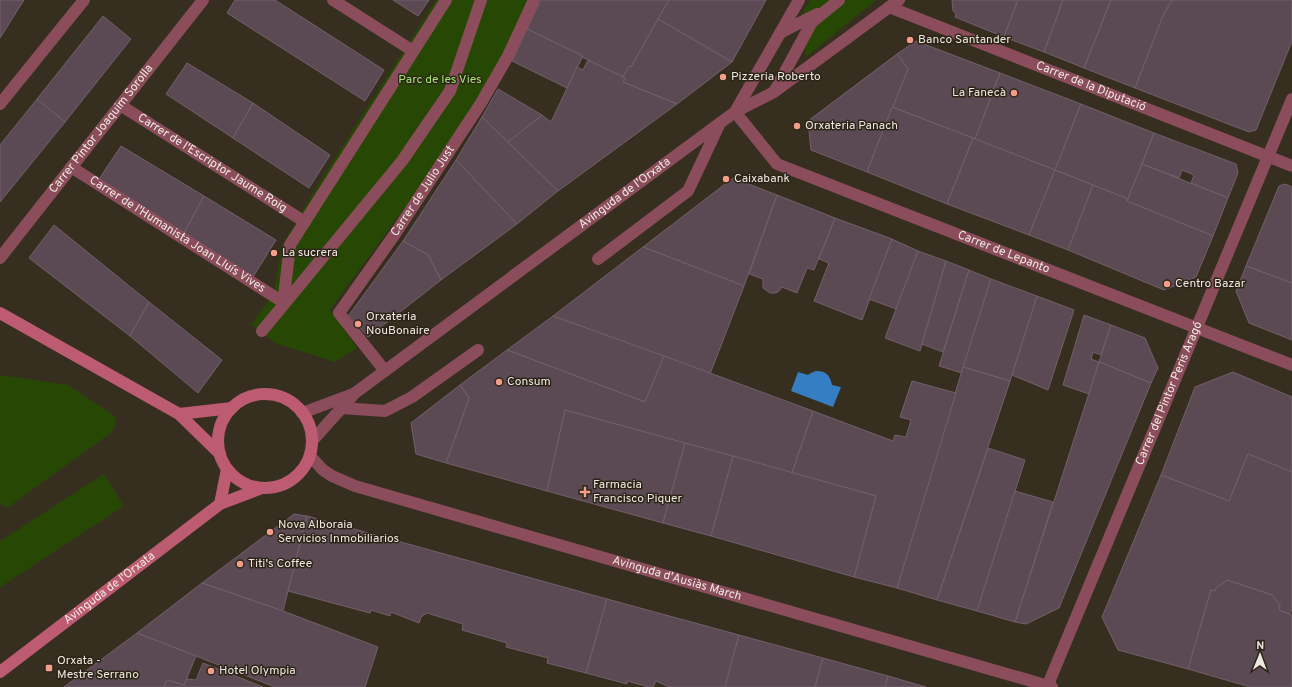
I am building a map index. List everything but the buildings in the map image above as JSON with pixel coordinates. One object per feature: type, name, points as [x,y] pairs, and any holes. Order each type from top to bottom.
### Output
[{"type":"main road","points":[[0,313],[178,414],[220,454]]},
{"type":"main road","points":[[260,395],[276,396],[290,402],[302,413],[310,426],[312,441],[310,456],[303,470],[292,480],[278,487],[262,488],[249,485],[236,479],[227,469],[220,454],[218,442],[220,429],[232,408],[245,399],[260,395]]},
{"type":"main road","points":[[178,414],[232,408]]},
{"type":"main road","points":[[220,504],[227,469]]},
{"type":"main road","name":"Avinguda de l'Orxata","points":[[0,672],[220,504],[262,488]]},
{"type":"street","points":[[0,104],[84,0]]},
{"type":"street","name":"Carrer Pintor Joaquim Sorolla","points":[[0,258],[203,0]]},
{"type":"street","points":[[333,0],[413,51]]},
{"type":"street","points":[[283,303],[290,245],[446,0]]},
{"type":"street","points":[[262,331],[283,303],[402,161],[450,91],[481,0]]},
{"type":"street","name":"Carrer de Julio Just","points":[[385,371],[339,313],[395,234],[481,103],[508,56],[534,0]]},
{"type":"street","points":[[735,112],[799,0]]},
{"type":"street","points":[[780,33],[810,18],[838,0]]},
{"type":"street","points":[[774,92],[812,22],[838,0]]},
{"type":"street","name":"Avinguda de l'Orxata","points":[[312,441],[355,394],[385,371],[735,112],[774,92],[894,3]]},
{"type":"street","name":"Carrer de la Diputació","points":[[894,3],[1292,166]]},
{"type":"street","name":"Carrer del Pintor Peris Aragó","points":[[1049,687],[1196,328],[1292,99]]},
{"type":"street","name":"Carrer de l'Escriptor Jaume Roig","points":[[120,105],[304,222]]},
{"type":"street","name":"Carrer de Lepanto","points":[[735,112],[777,164],[1292,365]]},
{"type":"street","points":[[598,259],[688,190],[720,123]]},
{"type":"street","name":"Carrer de l'Humanista Joan Lluís Vives","points":[[71,167],[283,303]]},
{"type":"street","points":[[341,408],[385,411],[412,397],[478,350]]},
{"type":"street","name":"Avinguda de l'Orxata","points":[[302,413],[355,394]]},
{"type":"street","name":"Avinguda d'Ausiàs March","points":[[310,456],[323,470],[332,476],[355,486],[1049,687]]},
{"type":"green space","name":"Parc de les Vies","points":[[436,0],[531,0],[481,103],[330,310],[357,348],[335,362],[275,343],[251,324],[274,294],[282,246],[314,191]]},
{"type":"green space","points":[[810,0],[876,0],[806,57],[799,19]]},
{"type":"green space","points":[[0,375],[68,385],[116,417],[112,432],[7,508],[0,503]]},
{"type":"green space","points":[[104,474],[124,506],[0,587],[0,541]]},
{"type":"water","points":[[816,371],[825,373],[829,376],[832,385],[841,387],[833,407],[791,391],[798,372],[808,375]]},
{"type":"place","name":"Banco Santander","points":[[910,40]]},
{"type":"place","name":"Pizzeria Roberto","points":[[723,77]]},
{"type":"place","name":"La Fanecà","points":[[1014,93]]},
{"type":"place","name":"Orxateria Panach","points":[[797,126]]},
{"type":"place","name":"Caixabank","points":[[726,179]]},
{"type":"place","name":"La sucrera","points":[[274,253]]},
{"type":"place","name":"Centro Bazar","points":[[1167,284]]},
{"type":"place","name":"Orxateria NouBonaire","points":[[358,324]]},
{"type":"place","name":"Consum","points":[[499,382]]},
{"type":"place","name":"Farmacia Francisco Piquer","points":[[585,492]]},
{"type":"place","name":"Nova Alboraia Servicios Inmobiliarios","points":[[270,532]]},
{"type":"place","name":"Titi's Coffee","points":[[240,564]]},
{"type":"place","name":"Orxata - Mestre Serrano","points":[[49,668]]},
{"type":"place","name":"Hotel Olympia","points":[[211,671]]}]
